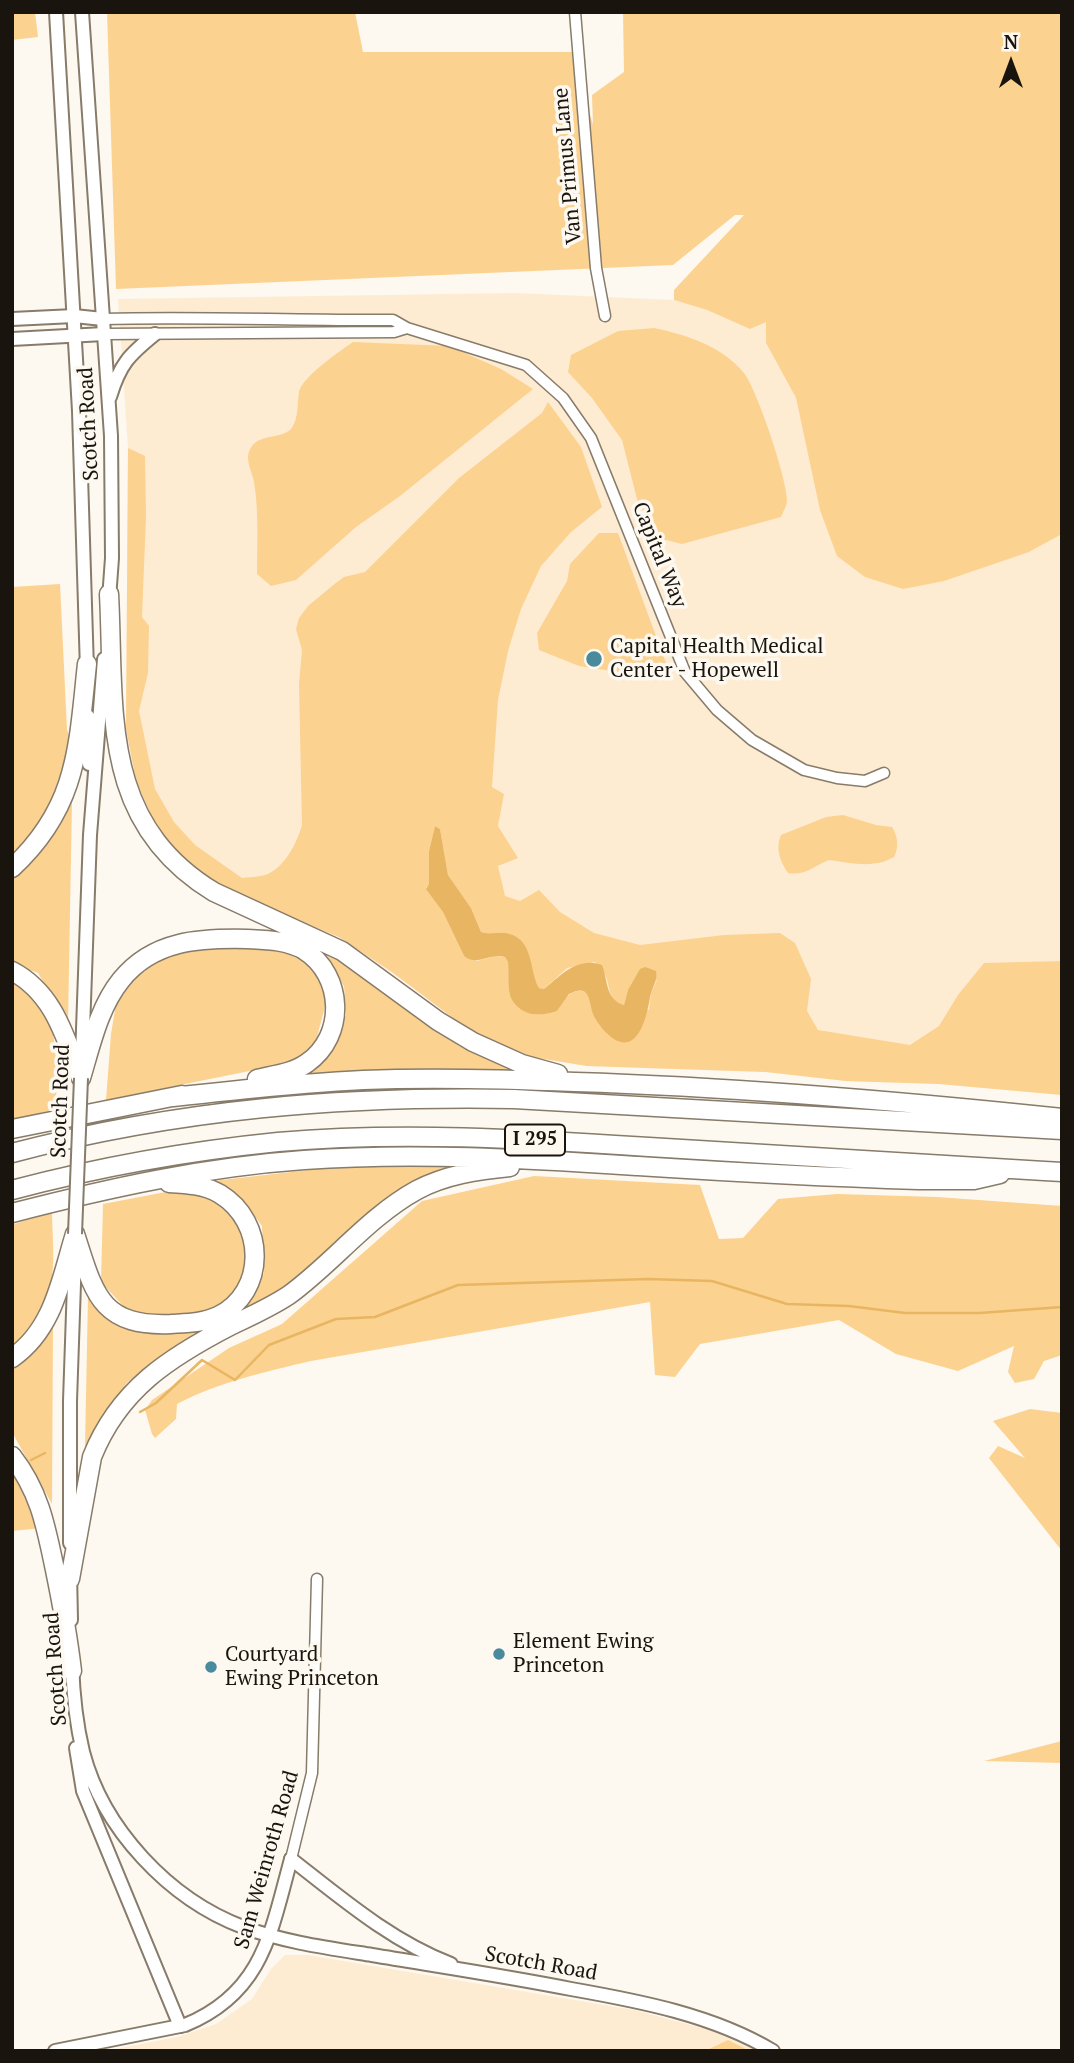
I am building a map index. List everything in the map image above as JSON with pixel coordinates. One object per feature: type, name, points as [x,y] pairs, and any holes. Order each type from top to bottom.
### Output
[{"type":"highway","points":[[109,594],[116,738],[123,776],[146,827],[181,868],[204,886],[226,898],[342,951],[438,1021],[473,1042],[533,1068],[613,1083]]},
{"type":"highway","points":[[12,868],[44,834],[66,793],[77,752],[86,664]]},
{"type":"highway","points":[[12,1131],[290,1071],[317,1055],[330,1034],[336,1011],[332,985],[315,959],[291,944],[263,940],[199,939],[162,949],[134,967],[112,993],[81,1078]]},
{"type":"highway","points":[[12,971],[33,985],[51,1005],[81,1078]]},
{"type":"highway","points":[[173,1097],[363,1080],[472,1078],[749,1090],[941,1105],[1062,1118]]},
{"type":"highway","name":"I 295","points":[[12,1153],[116,1130],[217,1113],[316,1102],[423,1098],[514,1099],[1062,1130]]},
{"type":"highway","name":"I 295","points":[[12,1190],[76,1174],[215,1150],[278,1142],[358,1138],[538,1140],[1062,1172]]},
{"type":"highway","points":[[12,1214],[200,1171],[338,1158],[445,1156],[919,1180],[974,1180],[1020,1170]]},
{"type":"highway","points":[[70,1579],[88,1471],[99,1439],[128,1396],[170,1360],[290,1293],[391,1207],[439,1181],[482,1170],[514,1167],[663,1167]]},
{"type":"highway","points":[[75,1234],[96,1294],[114,1312],[129,1321],[161,1324],[205,1320],[226,1311],[242,1296],[254,1272],[254,1243],[244,1216],[227,1199],[210,1189],[190,1185],[162,1183],[108,1190]]},
{"type":"highway","points":[[12,1358],[28,1345],[45,1323],[54,1305],[75,1234]]},
{"type":"highway","points":[[12,1456],[35,1493],[47,1529],[66,1617],[72,1671]]},
{"type":"main road","name":"Scotch Road","points":[[56,12],[85,542],[90,835]]},
{"type":"main road","name":"Scotch Road","points":[[82,12],[112,489],[109,594],[90,835],[70,1401],[72,1671],[76,1716],[84,1755],[98,1790],[118,1825],[149,1865],[184,1895],[233,1923],[270,1936],[314,1946],[605,1995],[665,2009],[735,2032],[773,2051]]},
{"type":"main road","points":[[12,319],[74,316],[103,319]]},
{"type":"main road","points":[[12,339],[104,334]]},
{"type":"main road","points":[[108,404],[114,384],[128,356],[155,334]]},
{"type":"main road","points":[[76,1716],[78,1765],[83,1791],[180,2026]]},
{"type":"main road","points":[[291,1860],[368,1919],[404,1942],[447,1963],[481,1973]]},
{"type":"main road","name":"Sam Weinroth Road","points":[[55,2051],[180,2026],[216,2010],[236,1994],[257,1966],[270,1936],[291,1860]]},
{"type":"street","name":"Van Primus Lane","points":[[575,12],[596,268],[605,316]]},
{"type":"street","name":"Capital Way","points":[[103,319],[239,317],[284,321],[393,320],[407,328],[526,365],[563,398],[591,438],[685,672],[717,710],[752,740],[804,770],[865,781],[884,773]]},
{"type":"street","name":"Capital Way","points":[[104,334],[347,333],[394,332],[407,328]]},
{"type":"street","name":"Sam Weinroth Road","points":[[291,1860],[311,1785],[313,1764],[317,1579]]},
{"type":"shaded area","points":[[12,12],[35,12],[38,37],[12,40]]},
{"type":"shaded area","points":[[107,12],[355,12],[363,52],[572,52],[593,125],[592,95],[624,72],[623,12],[1062,12],[1062,534],[1029,552],[944,581],[903,589],[865,577],[837,556],[820,510],[796,398],[766,343],[766,322],[750,329],[707,310],[674,300],[674,290],[744,215],[735,215],[673,265],[116,289]]},
{"type":"shaded area","name":"Capital Health Medical Center - Hopewell","points":[[515,293],[674,300],[707,310],[750,329],[766,321],[766,343],[796,398],[808,451],[1029,552],[1062,534],[1062,1095],[939,1084],[846,1081],[766,1072],[587,1066],[532,1057],[415,989],[339,937],[222,886],[180,857],[126,729],[128,448],[118,299]]},
{"type":"shaded area","points":[[654,328],[679,334],[715,349],[744,373],[764,416],[783,475],[787,502],[781,517],[682,544],[662,539],[638,503],[622,440],[592,398],[568,372],[571,355],[618,331]]},
{"type":"shaded area","points":[[353,342],[449,346],[501,369],[533,389],[400,496],[356,527],[296,580],[271,586],[257,574],[257,505],[248,460],[249,450],[260,440],[291,429],[297,416],[302,386],[322,365]]},
{"type":"shaded area","points":[[548,402],[581,447],[602,507],[571,532],[541,566],[521,609],[508,651],[498,700],[492,787],[504,794],[498,826],[518,858],[498,866],[505,896],[520,901],[539,890],[560,912],[594,933],[640,945],[724,935],[780,933],[795,943],[811,979],[807,1011],[818,1030],[910,1045],[939,1026],[958,995],[984,963],[1062,961],[1062,1095],[939,1084],[846,1081],[766,1072],[587,1066],[532,1057],[470,1031],[392,972],[339,937],[222,886],[180,857],[155,824],[136,781],[126,729],[128,448],[145,456],[146,517],[142,617],[149,626],[148,673],[139,711],[155,789],[174,822],[195,845],[242,878],[265,875],[278,867],[297,840],[302,825],[299,684],[302,650],[296,629],[299,618],[308,606],[344,577],[365,572],[459,478],[542,413]],"holes":[[[435,826],[440,829],[448,875],[471,908],[481,932],[510,934],[523,943],[539,988],[544,989],[567,968],[595,962],[606,976],[611,995],[624,1005],[628,990],[657,980],[651,993],[649,1010],[592,1008],[586,992],[580,991],[568,996],[557,1011],[544,1014],[525,1012],[515,1004],[510,994],[508,962],[505,957],[496,956],[477,961],[464,956],[443,912],[426,887],[429,885],[429,851]]]},
{"type":"shaded area","points":[[599,533],[618,533],[666,663],[642,675],[579,666],[539,650],[537,633],[567,581],[570,564]]},
{"type":"shaded area","points":[[60,584],[67,730],[72,743],[41,827],[12,853],[12,587]]},
{"type":"shaded area","points":[[72,800],[68,1023],[38,973],[12,963],[12,877],[46,842]]},
{"type":"shaded area","points":[[843,815],[892,827],[897,842],[894,857],[870,864],[829,860],[804,872],[788,873],[779,855],[781,835],[826,817]]},
{"type":"shaded area","points":[[435,826],[440,829],[448,875],[471,908],[481,932],[506,933],[518,938],[530,957],[539,988],[544,989],[570,968],[593,963],[602,965],[610,994],[624,1005],[628,990],[640,969],[645,967],[656,971],[656,981],[645,1018],[634,1039],[621,1042],[609,1035],[596,1020],[588,996],[582,991],[569,994],[557,1011],[538,1015],[525,1012],[511,998],[508,962],[505,957],[474,960],[464,956],[443,912],[426,889],[429,884],[429,851]]},
{"type":"shaded area","points":[[210,946],[287,948],[311,965],[327,999],[316,1041],[294,1062],[106,1100],[116,1004],[135,978],[168,955]]},
{"type":"shaded area","points":[[322,954],[360,969],[459,1046],[517,1069],[295,1077],[330,1048],[346,1015],[344,986]]},
{"type":"shaded area","points":[[12,979],[36,993],[44,1003],[53,1031],[57,1081],[56,1109],[12,1120]]},
{"type":"shaded area","points":[[352,1165],[466,1165],[399,1192],[277,1293],[242,1311],[264,1273],[262,1226],[243,1200],[213,1181]]},
{"type":"shaded area","points":[[534,1176],[700,1185],[719,1239],[743,1238],[778,1199],[837,1194],[937,1197],[1062,1206],[1062,1355],[1044,1361],[1034,1379],[1015,1383],[1008,1372],[1014,1346],[958,1371],[896,1354],[839,1320],[700,1344],[675,1377],[655,1375],[650,1302],[311,1361],[259,1374],[225,1384],[177,1404],[176,1419],[155,1438],[152,1434],[145,1410],[152,1400],[229,1348],[282,1324],[422,1201]]},
{"type":"shaded area","points":[[171,1191],[216,1198],[241,1226],[248,1254],[240,1287],[221,1303],[203,1312],[152,1316],[126,1309],[101,1282],[103,1204]]},
{"type":"shaded area","points":[[52,1211],[53,1260],[50,1286],[37,1314],[12,1347],[12,1225]]},
{"type":"shaded area","points":[[88,1296],[123,1326],[165,1333],[218,1325],[181,1343],[127,1383],[85,1447]]},
{"type":"shaded area","points":[[53,1326],[52,1504],[12,1432],[12,1366],[34,1353]]},
{"type":"shaded area","points":[[1030,1409],[1062,1413],[1062,1551],[989,1458],[998,1446],[1025,1458],[993,1421]]},
{"type":"shaded area","points":[[12,1464],[42,1528],[12,1531]]},
{"type":"shaded area","points":[[1062,1741],[1062,1763],[984,1761]]},
{"type":"shaded area","points":[[285,1955],[308,1955],[634,2010],[710,2030],[758,2051],[105,2051],[177,2037],[216,2024],[252,1999],[271,1969]]},
{"type":"shaded area","points":[[728,2040],[750,2051],[705,2051]]},
{"type":"waterway","points":[[140,1412],[156,1403],[202,1360],[235,1380],[269,1345],[336,1319],[375,1317],[458,1285],[648,1279],[712,1281],[787,1304],[849,1306],[905,1313],[980,1313],[1062,1307]]},
{"type":"waterway","points":[[31,1460],[45,1453]]},
{"type":"place","name":"Capital Health Medical Center - Hopewell","points":[[594,659]]},
{"type":"place","name":"Element Ewing Princeton","points":[[499,1654]]},
{"type":"place","name":"Courtyard Ewing Princeton","points":[[211,1667]]}]
